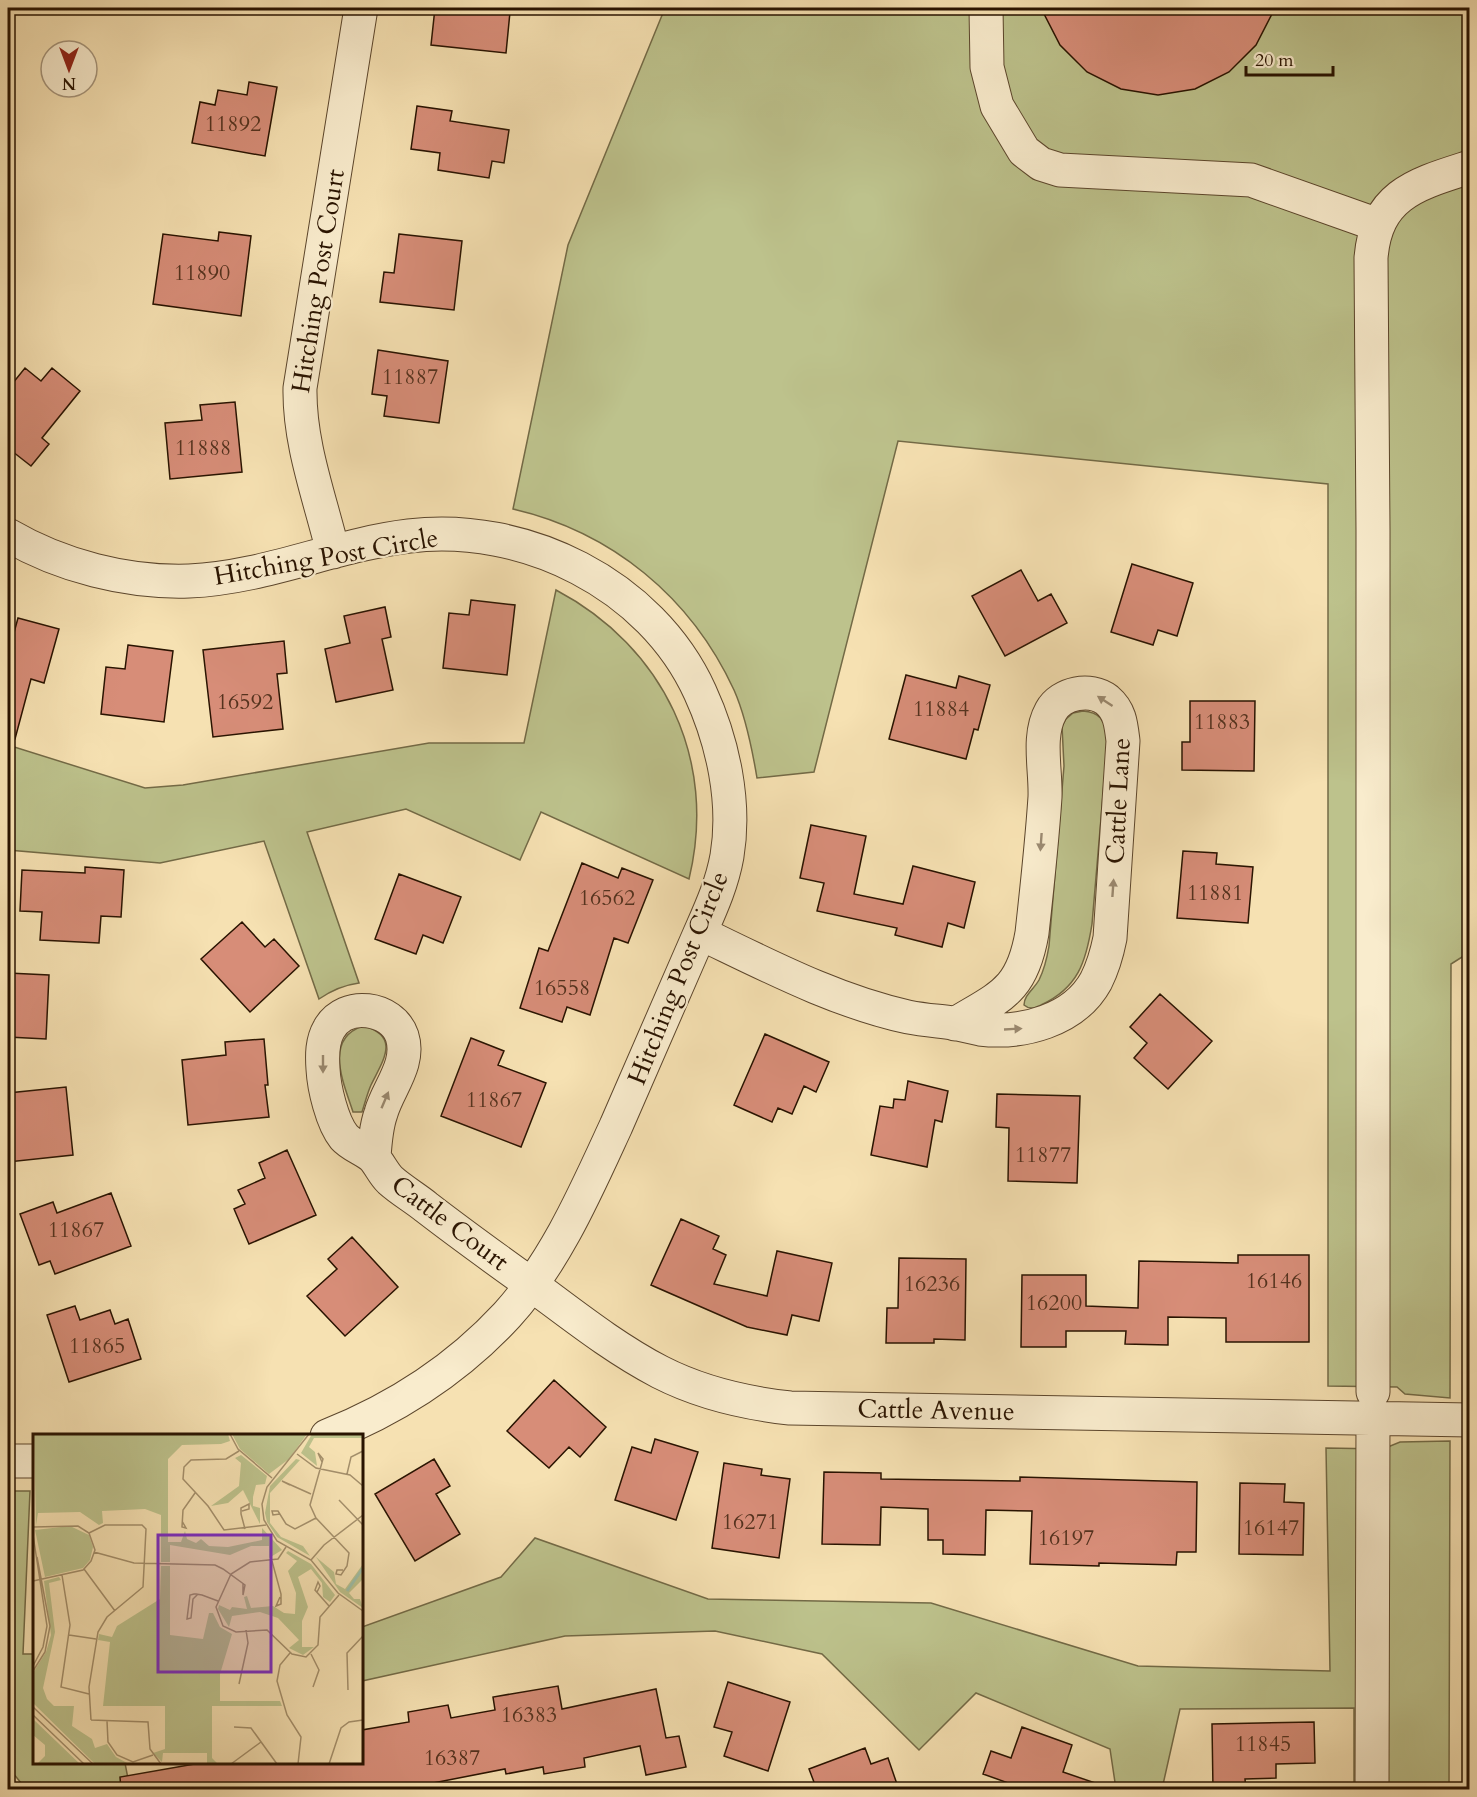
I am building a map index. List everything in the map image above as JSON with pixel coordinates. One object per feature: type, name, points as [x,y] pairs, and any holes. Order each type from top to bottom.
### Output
[{"type":"street","name":"Hitching Post Court","points":[[333,552],[303,432],[300,388],[361,8]]},
{"type":"street","points":[[986,8],[987,67],[997,106],[1024,152],[1041,164],[1060,170],[1251,180],[1378,225]]},
{"type":"street","points":[[1372,1790],[1372,241],[1381,217],[1404,194],[1425,181],[1470,167]]},
{"type":"street","name":"Hitching Post Circle","points":[[8,535],[34,549],[88,568],[137,578],[163,580],[219,578],[275,568],[333,552],[407,536],[465,534],[517,543],[546,553],[597,578],[635,606],[655,625],[683,660],[698,687],[717,738],[729,804],[727,854],[716,897],[592,1179],[566,1230],[531,1285],[507,1315],[464,1355],[438,1376],[383,1410],[331,1434]]},
{"type":"street","name":"Cattle Lane","points":[[700,933],[781,971],[855,1001],[908,1017],[982,1029],[1011,1029],[1029,1028],[1067,1011],[1083,998],[1095,982],[1105,962],[1110,938],[1123,741],[1121,721],[1114,707],[1104,698],[1090,693],[1074,694],[1059,700],[1051,711],[1045,727],[1044,805],[1029,954],[1014,984],[1003,995],[955,1024]]},
{"type":"street","name":"Cattle Court","points":[[374,1157],[390,1179],[531,1285]]},
{"type":"street","name":"Cattle Avenue","points":[[531,1285],[586,1326],[650,1366],[690,1386],[737,1401],[790,1408],[1373,1405],[1470,1420]]},
{"type":"street","points":[[8,1461],[33,1461]]},
{"type":"green space","points":[[665,8],[1469,8],[1470,952],[1451,964],[1450,1398],[1405,1394],[1397,1387],[1328,1386],[1328,484],[898,441],[814,772],[757,778],[751,744],[734,690],[716,656],[671,598],[644,573],[615,552],[583,534],[513,509],[568,245]]},
{"type":"green space","points":[[556,590],[594,614],[626,642],[653,675],[674,711],[688,750],[696,792],[696,835],[689,879],[541,812],[520,860],[406,809],[307,832],[359,983],[338,988],[319,999],[264,841],[160,863],[8,850],[8,745],[145,788],[183,785],[429,743],[524,743]]},
{"type":"green space","points":[[1083,711],[1093,713],[1100,718],[1108,736],[1090,938],[1083,962],[1072,982],[1054,998],[1030,1008],[1024,1005],[1024,1001],[1041,976],[1049,946],[1064,766],[1062,726],[1073,713]]},
{"type":"green space","points":[[363,1026],[375,1030],[382,1036],[386,1043],[386,1051],[362,1112],[353,1112],[342,1076],[340,1052],[343,1041],[351,1032]]},
{"type":"green space","points":[[1450,1441],[1449,1789],[1354,1789],[1354,1708],[1180,1709],[1162,1789],[1116,1789],[1110,1749],[976,1693],[919,1750],[822,1654],[715,1631],[565,1636],[363,1681],[363,1627],[501,1577],[535,1538],[708,1599],[931,1603],[1138,1666],[1330,1671],[1326,1448],[1383,1449],[1400,1442]]},
{"type":"green space","points":[[8,1491],[30,1491],[23,1654],[33,1654],[33,1764],[125,1764],[130,1789],[26,1789],[8,1767]]},
{"type":"building","points":[[435,8],[498,8],[498,11],[510,12],[506,53],[431,45]]},
{"type":"building","points":[[1041,8],[1275,8],[1256,45],[1229,72],[1195,89],[1158,95],[1121,89],[1087,72],[1060,45]]},
{"type":"building","points":[[249,82],[277,87],[265,156],[192,143],[200,102],[215,105],[218,90],[247,95]]},
{"type":"building","points":[[417,106],[452,111],[450,121],[509,130],[504,163],[492,161],[489,178],[438,170],[440,153],[411,149]]},
{"type":"building","points":[[219,232],[251,236],[241,316],[153,304],[163,234],[218,241]]},
{"type":"building","points":[[399,234],[462,241],[454,310],[380,302],[384,272],[394,273]]},
{"type":"building","points":[[378,350],[448,361],[439,423],[384,416],[387,396],[372,394]]},
{"type":"building","points":[[25,368],[41,381],[52,368],[80,391],[42,438],[49,444],[31,466],[8,448],[8,389]]},
{"type":"building","points":[[235,402],[242,472],[170,479],[165,423],[202,420],[200,405]]},
{"type":"building","points":[[1132,564],[1193,583],[1177,636],[1158,630],[1153,645],[1111,632]]},
{"type":"building","points":[[1021,570],[1038,601],[1051,594],[1067,623],[1005,656],[972,596]]},
{"type":"building","points":[[471,600],[515,605],[507,675],[443,668],[449,613],[469,615]]},
{"type":"building","points":[[385,607],[391,637],[382,639],[393,690],[336,702],[325,649],[350,643],[344,616]]},
{"type":"building","points":[[18,618],[59,629],[44,683],[31,679],[15,739],[8,738],[8,638],[12,640]]},
{"type":"building","points":[[284,641],[287,673],[277,674],[283,729],[213,737],[203,650]]},
{"type":"building","points":[[128,645],[173,651],[164,722],[101,714],[106,667],[125,669]]},
{"type":"building","points":[[906,675],[956,688],[959,676],[990,685],[978,730],[974,729],[966,759],[889,739]]},
{"type":"building","points":[[1190,701],[1255,701],[1254,771],[1182,770],[1182,742],[1190,742]]},
{"type":"building","points":[[811,825],[866,836],[854,894],[903,904],[913,866],[975,882],[964,928],[948,923],[942,947],[895,935],[897,928],[817,911],[824,883],[800,878]]},
{"type":"building","points":[[1183,851],[1217,853],[1216,864],[1253,867],[1248,923],[1177,918]]},
{"type":"building","points":[[582,863],[618,878],[622,868],[653,880],[628,943],[614,938],[590,1015],[567,1007],[562,1022],[520,1008],[539,948],[548,951]]},
{"type":"building","points":[[85,867],[124,870],[121,917],[101,916],[99,943],[40,940],[42,912],[20,911],[22,870],[85,873]]},
{"type":"building","points":[[399,874],[461,897],[443,943],[423,935],[416,954],[375,939]]},
{"type":"building","points":[[242,922],[265,947],[274,939],[299,966],[250,1012],[201,959]]},
{"type":"building","points":[[8,973],[49,975],[46,1039],[8,1037]]},
{"type":"building","points":[[1160,994],[1212,1041],[1168,1089],[1134,1058],[1147,1043],[1130,1027]]},
{"type":"building","points":[[765,1034],[829,1062],[816,1092],[804,1086],[792,1114],[778,1108],[772,1122],[734,1105]]},
{"type":"building","points":[[471,1038],[504,1051],[498,1065],[546,1083],[521,1147],[441,1116]]},
{"type":"building","points":[[264,1039],[268,1085],[265,1085],[269,1117],[188,1125],[182,1060],[226,1055],[225,1042]]},
{"type":"building","points":[[908,1081],[948,1091],[942,1122],[935,1120],[927,1167],[871,1155],[880,1106],[893,1108],[894,1099],[905,1100]]},
{"type":"building","points":[[66,1087],[73,1155],[8,1162],[8,1093]]},
{"type":"building","points":[[997,1094],[1080,1096],[1077,1183],[1008,1181],[1009,1128],[996,1127]]},
{"type":"building","points":[[287,1150],[316,1215],[249,1244],[234,1209],[245,1204],[238,1190],[265,1178],[259,1163]]},
{"type":"building","points":[[111,1193],[131,1246],[55,1274],[50,1261],[39,1265],[20,1214],[53,1202],[57,1213]]},
{"type":"building","points":[[681,1219],[719,1236],[713,1249],[726,1255],[714,1284],[767,1296],[777,1251],[832,1263],[819,1321],[792,1315],[787,1335],[747,1327],[651,1285]]},
{"type":"building","points":[[352,1237],[398,1287],[345,1336],[307,1296],[337,1269],[328,1259]]},
{"type":"building","points":[[1238,1255],[1309,1255],[1309,1342],[1226,1342],[1226,1318],[1168,1317],[1168,1345],[1125,1344],[1126,1331],[1066,1331],[1066,1347],[1021,1347],[1022,1275],[1086,1275],[1086,1306],[1138,1308],[1139,1261],[1238,1263]]},
{"type":"building","points":[[899,1258],[966,1259],[965,1340],[934,1339],[934,1343],[886,1343],[887,1308],[898,1308]]},
{"type":"building","points":[[75,1306],[80,1320],[110,1310],[115,1324],[128,1319],[141,1359],[69,1382],[47,1315]]},
{"type":"building","points":[[554,1380],[606,1427],[580,1457],[569,1447],[549,1468],[507,1431]]},
{"type":"building","points":[[655,1439],[698,1452],[676,1520],[615,1500],[632,1447],[651,1453]]},
{"type":"building","points":[[434,1459],[450,1486],[436,1494],[460,1534],[415,1561],[375,1494]]},
{"type":"building","points":[[724,1463],[762,1469],[761,1475],[790,1479],[779,1558],[712,1548]]},
{"type":"building","points":[[824,1472],[881,1473],[881,1479],[1020,1481],[1020,1477],[1197,1482],[1196,1552],[1177,1552],[1176,1565],[1030,1564],[1032,1511],[986,1510],[985,1555],[943,1554],[943,1540],[928,1540],[928,1509],[881,1507],[880,1545],[822,1544]]},
{"type":"building","points":[[1240,1483],[1285,1484],[1284,1502],[1304,1503],[1303,1555],[1239,1554]]},
{"type":"building","points":[[728,1682],[790,1702],[768,1771],[724,1756],[732,1732],[714,1727]]},
{"type":"building","points":[[558,1686],[562,1709],[656,1689],[666,1738],[679,1736],[686,1767],[646,1775],[640,1746],[584,1758],[585,1767],[544,1774],[543,1767],[506,1774],[505,1769],[397,1790],[121,1790],[120,1777],[195,1764],[363,1764],[363,1730],[409,1722],[408,1712],[448,1705],[451,1718],[495,1710],[493,1697]]},
{"type":"building","points":[[1314,1722],[1315,1763],[1276,1764],[1276,1778],[1245,1779],[1246,1790],[1213,1790],[1212,1724]]},
{"type":"building","points":[[1022,1727],[1072,1745],[1063,1772],[1104,1786],[1103,1790],[1028,1790],[983,1774],[991,1751],[1011,1758]]},
{"type":"building","points":[[865,1748],[871,1764],[888,1758],[899,1790],[817,1790],[809,1769]]}]
